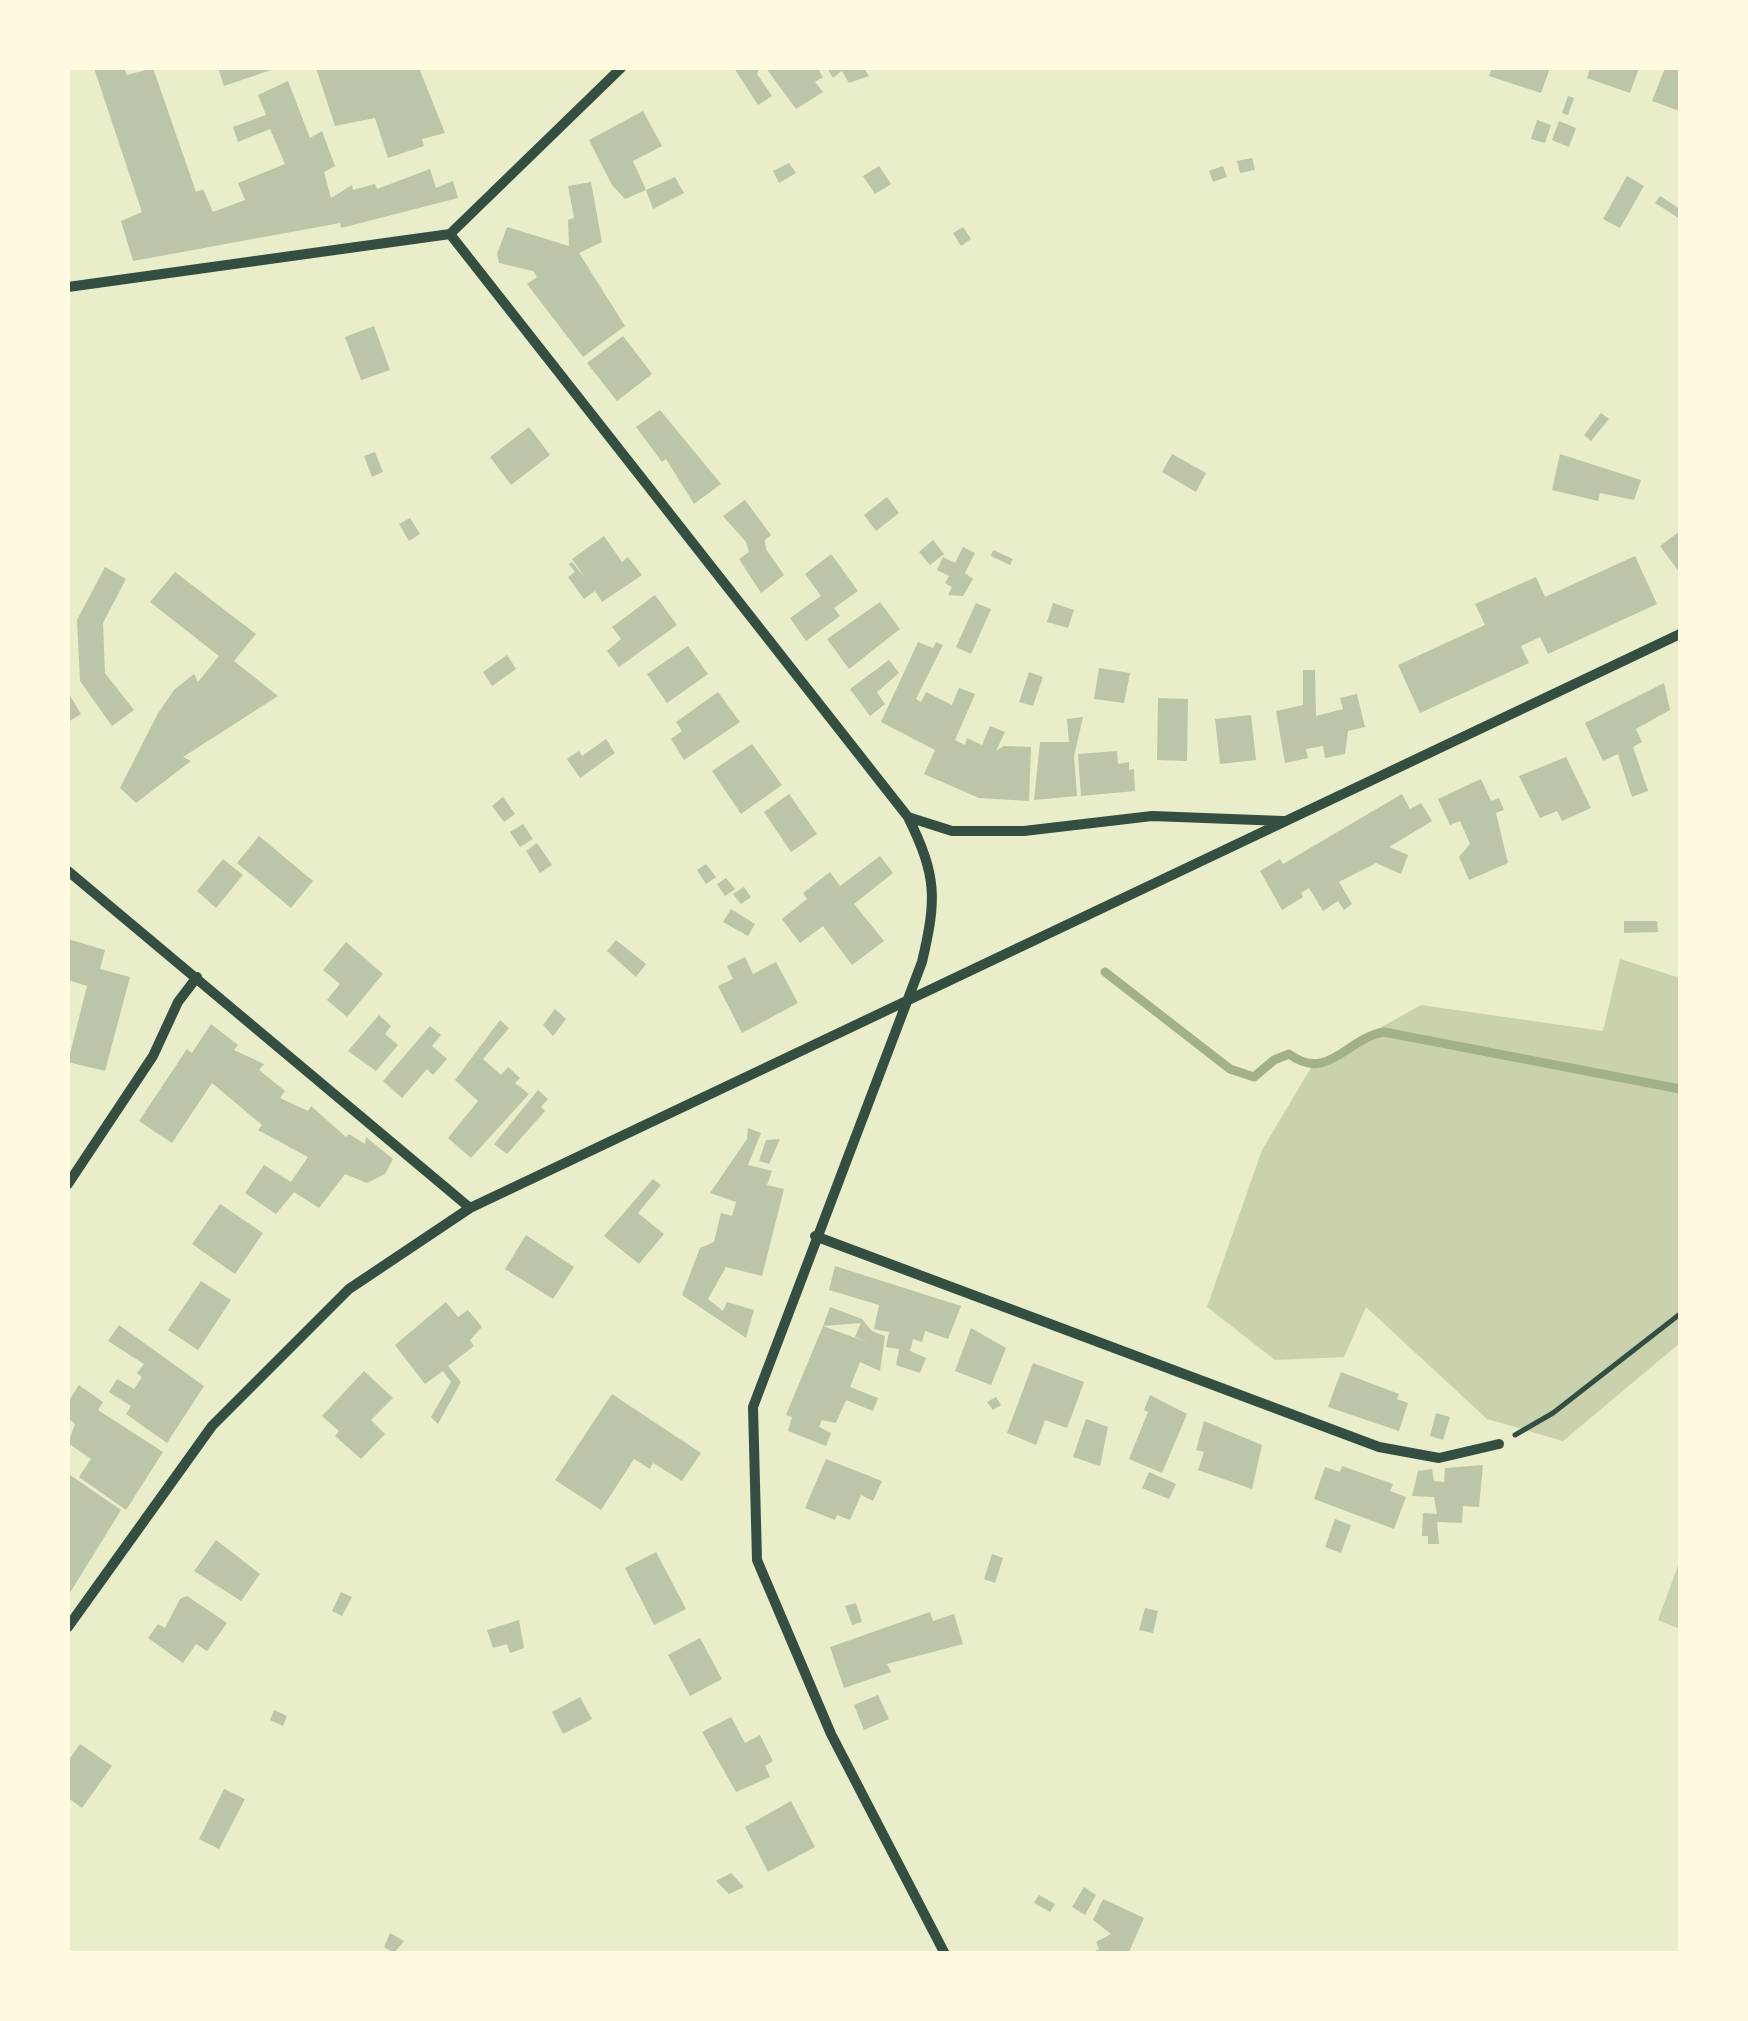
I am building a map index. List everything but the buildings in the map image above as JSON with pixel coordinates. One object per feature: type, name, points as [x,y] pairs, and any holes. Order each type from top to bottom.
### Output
[{"type":"street","points":[[68,286],[450,234],[621,68]]},
{"type":"street","points":[[450,234],[908,817],[930,862],[933,912],[922,962],[902,1004],[753,1407],[757,1560],[831,1734],[946,1954]]},
{"type":"street","points":[[68,1627],[212,1426],[348,1289],[470,1208],[1680,634]]},
{"type":"street","points":[[908,817],[952,831],[1024,831],[1152,816],[1288,821]]},
{"type":"street","points":[[68,871],[470,1208]]},
{"type":"street","points":[[68,1184],[153,1056],[178,1002],[196,977]]},
{"type":"street","points":[[815,1236],[1379,1447],[1439,1458],[1499,1444]]},
{"type":"path","points":[[1499,1444],[1553,1413],[1680,1314]]},
{"type":"green space","points":[[1620,959],[1680,978],[1680,1343],[1563,1441],[1487,1419],[1366,1307],[1344,1357],[1275,1360],[1207,1307],[1262,1150],[1312,1066],[1421,1005],[1603,1031]]},
{"type":"green space","points":[[1680,1560],[1680,1629],[1658,1620]]},
{"type":"waterway","points":[[1105,972],[1230,1069],[1254,1077],[1274,1060],[1289,1054],[1315,1064],[1384,1032],[1680,1089]]}]
